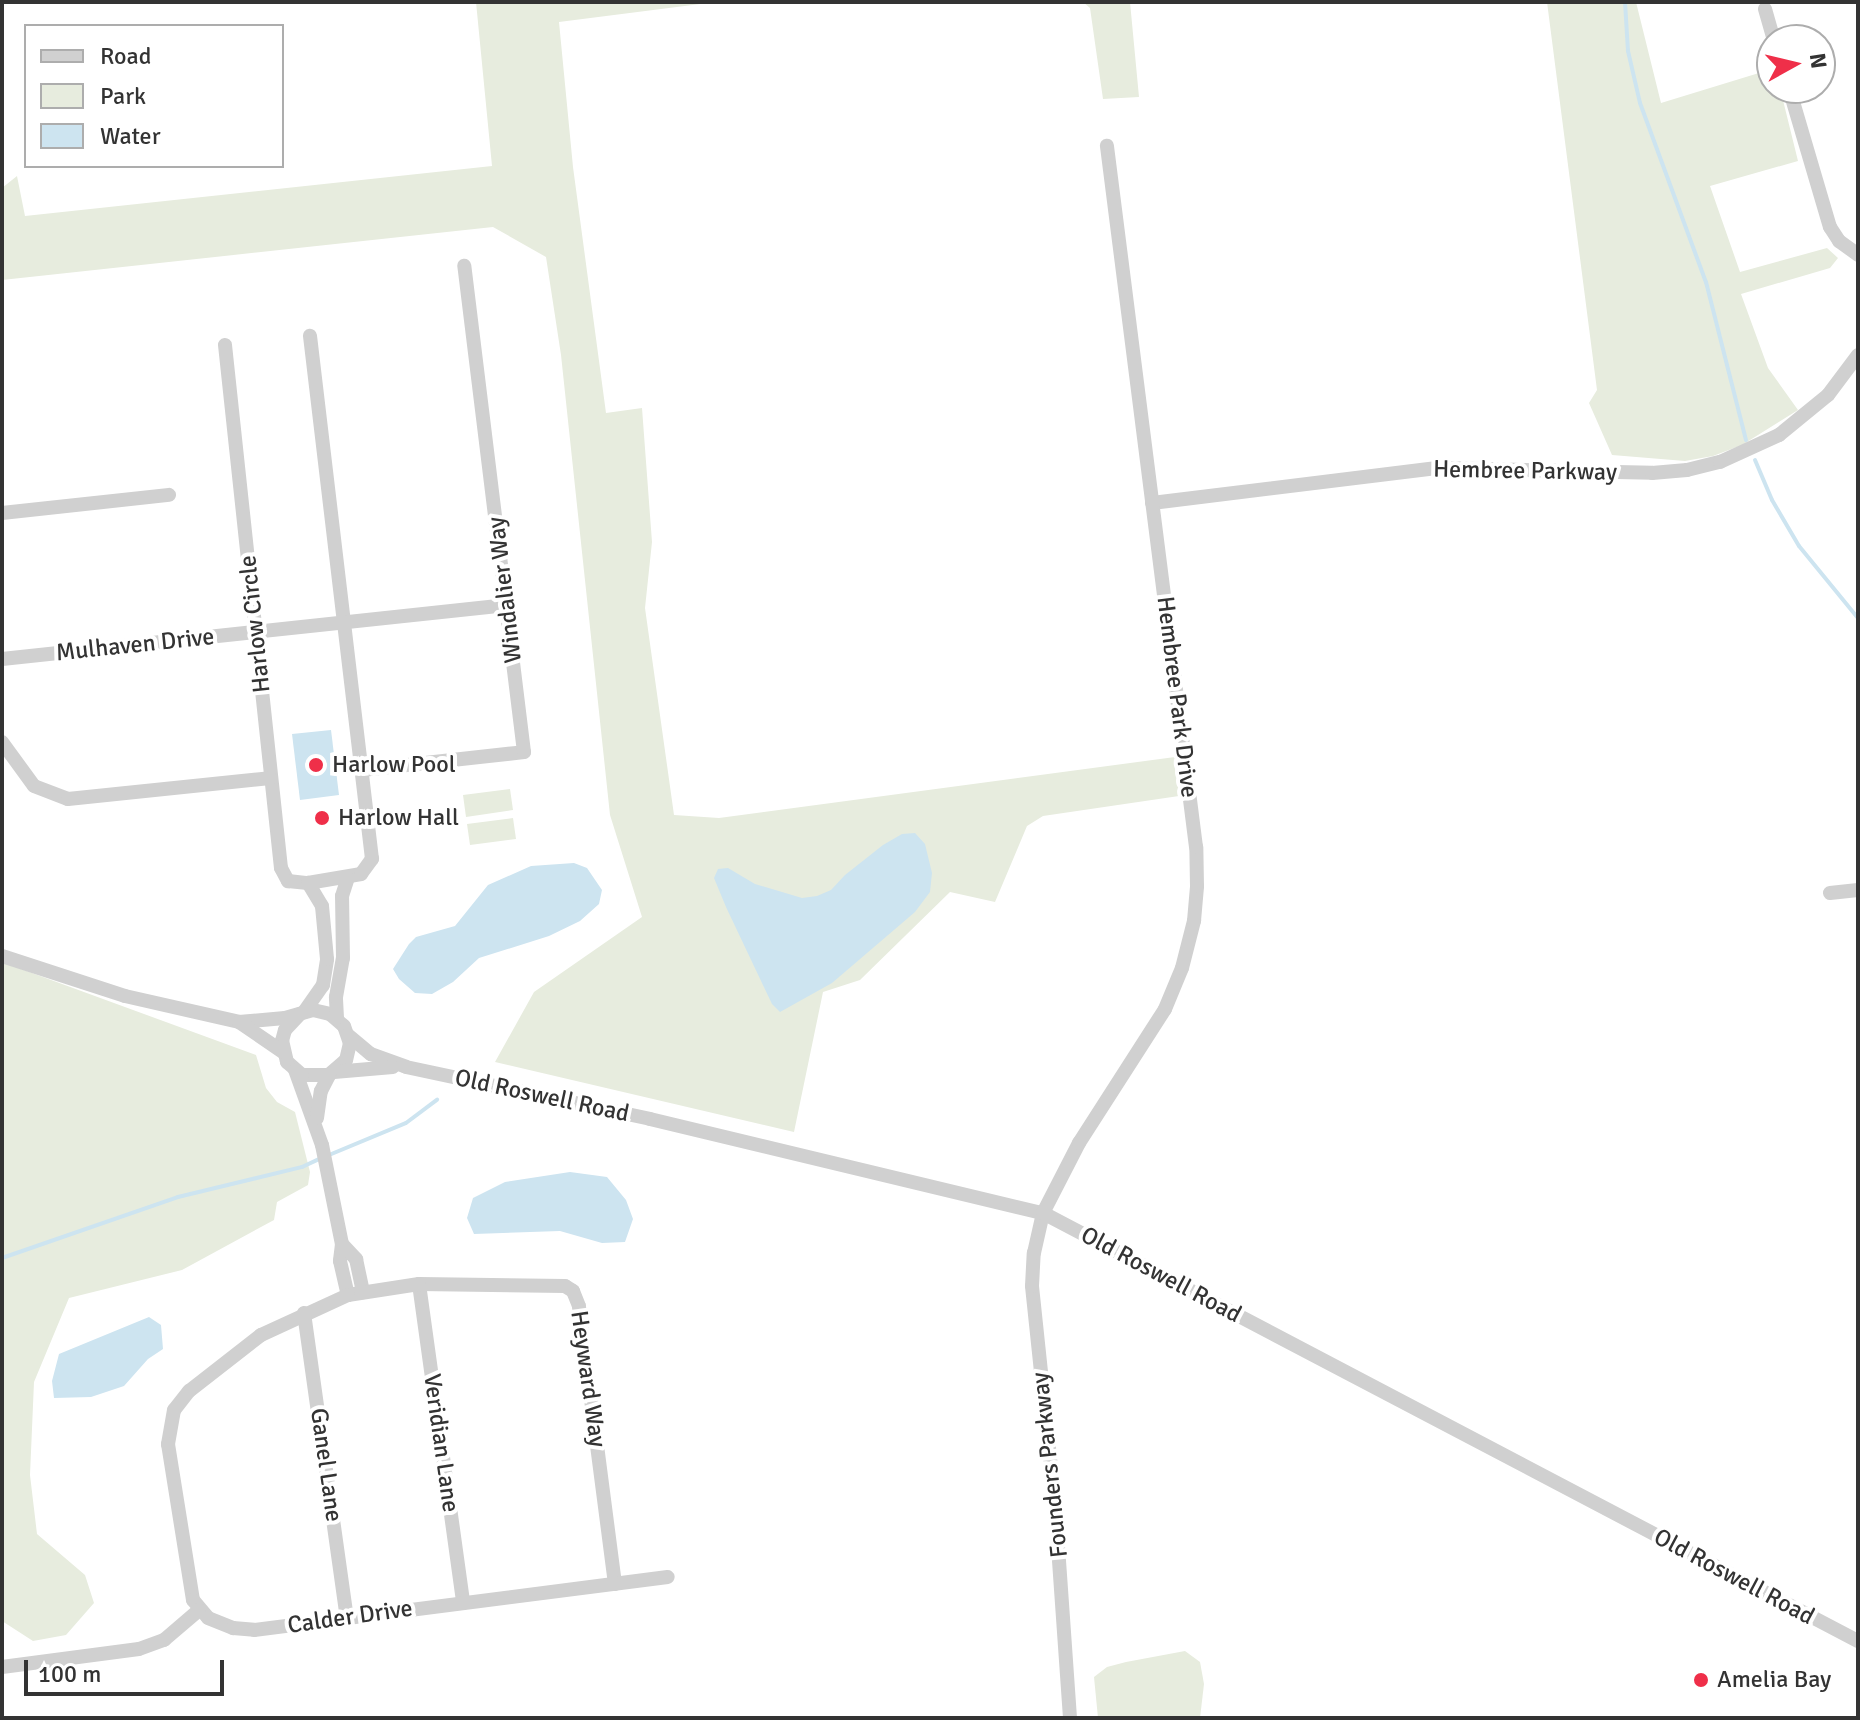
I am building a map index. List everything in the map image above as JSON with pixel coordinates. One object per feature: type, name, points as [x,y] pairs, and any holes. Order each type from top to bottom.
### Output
[{"type":"street","points":[[1765,9],[1769,24]]},
{"type":"street","points":[[1794,104],[1830,227],[1839,241],[1858,255]]},
{"type":"street","name":"Hembree Park Drive","points":[[1043,1213],[1079,1143],[1165,1009],[1182,968],[1194,921],[1196,847],[1107,146]]},
{"type":"street","name":"Windalier Way","points":[[362,770],[524,752],[464,266]]},
{"type":"street","points":[[283,1052],[285,1030],[323,985],[327,959],[322,906],[308,883],[348,878],[366,871],[372,859],[310,336]]},
{"type":"street","name":"Harlow Circle","points":[[225,345],[281,868],[288,881],[308,883]]},
{"type":"street","name":"Hembree Parkway","points":[[1152,503],[1439,468],[1652,473],[1687,470],[1720,462],[1779,435],[1828,395],[1858,355]]},
{"type":"street","points":[[2,513],[169,495]]},
{"type":"street","name":"Mulhaven Drive","points":[[2,659],[507,605]]},
{"type":"street","points":[[2,742],[34,786],[59,798],[79,799],[270,778]]},
{"type":"street","points":[[2,956],[125,996],[239,1022],[322,1011],[337,1018],[336,997],[343,958],[342,896],[348,878]]},
{"type":"street","points":[[1830,893],[1858,890]]},
{"type":"street","name":"Old Roswell Road","points":[[337,1018],[348,1035],[371,1054],[406,1067],[650,1119],[1043,1213],[1858,1641]]},
{"type":"street","points":[[239,1022],[283,1052],[295,1070],[316,1122],[342,1244],[356,1259],[355,1293]]},
{"type":"street","points":[[316,1122],[321,1091],[346,1060],[348,1035]]},
{"type":"street","name":"Old Roswell Road","points":[[295,1070],[311,1078],[406,1067]]},
{"type":"street","name":"Founders Parkway","points":[[1043,1213],[1034,1253],[1032,1286],[1055,1505],[1070,1718]]},
{"type":"street","name":"Heyward Way","points":[[199,1610],[189,1588],[168,1444],[170,1420],[189,1391],[261,1335],[304,1313],[355,1293],[419,1284],[557,1283],[573,1291],[579,1306],[615,1584]]},
{"type":"street","name":"Veridian Lane","points":[[419,1284],[463,1603]]},
{"type":"street","name":"Ganel Lane","points":[[304,1313],[347,1618]]},
{"type":"street","name":"Calder Drive","points":[[199,1610],[208,1618],[245,1631],[668,1577]]},
{"type":"street","points":[[2,1667],[139,1649],[164,1640],[199,1610]]},
{"type":"green space","points":[[476,2],[716,2],[559,22],[573,167],[606,413],[642,408],[652,542],[645,608],[674,815],[719,818],[1175,757],[1179,796],[1043,816],[1027,826],[995,902],[950,892],[860,980],[823,992],[794,1132],[495,1062],[534,992],[642,917],[610,815],[561,355],[546,257],[493,227],[2,280],[2,188],[17,176],[25,216],[492,166]]},
{"type":"green space","points":[[1083,2],[1130,2],[1139,97],[1103,99],[1090,8]]},
{"type":"green space","points":[[1547,2],[1636,2],[1661,103],[1756,74],[1756,104],[1784,104],[1798,161],[1710,186],[1740,272],[1827,248],[1838,258],[1830,268],[1741,294],[1768,368],[1798,410],[1742,445],[1713,456],[1685,461],[1612,455],[1589,403],[1597,390]]},
{"type":"green space","points":[[510,789],[513,810],[466,817],[463,795]]},
{"type":"green space","points":[[513,818],[516,839],[470,845],[467,824]]},
{"type":"green space","points":[[2,962],[256,1055],[266,1088],[277,1102],[295,1112],[310,1172],[308,1185],[277,1202],[274,1220],[182,1270],[69,1298],[34,1382],[30,1475],[37,1534],[85,1575],[94,1603],[66,1635],[33,1641],[2,1621]]},
{"type":"green space","points":[[1185,1651],[1200,1662],[1204,1684],[1200,1718],[1098,1718],[1094,1677],[1107,1667]]},
{"type":"water","name":"Harlow Pool","points":[[331,730],[339,795],[300,800],[292,734]]},
{"type":"water","points":[[915,833],[925,844],[932,873],[930,892],[915,912],[832,983],[780,1012],[772,1004],[726,907],[714,878],[718,869],[728,868],[755,884],[802,898],[817,896],[831,890],[883,845],[902,834]]},
{"type":"water","points":[[574,863],[587,868],[602,890],[599,904],[580,921],[549,936],[479,958],[453,982],[432,994],[415,993],[399,979],[393,969],[409,944],[416,937],[455,926],[488,885],[531,866]]},
{"type":"water","points":[[570,1172],[607,1177],[626,1200],[633,1219],[625,1242],[602,1243],[560,1231],[474,1234],[467,1218],[473,1198],[505,1182]]},
{"type":"water","points":[[149,1317],[161,1325],[163,1349],[148,1359],[124,1386],[91,1397],[54,1398],[52,1381],[59,1354]]},
{"type":"waterway","points":[[1625,2],[1628,51],[1640,103],[1706,282],[1746,440]]},
{"type":"waterway","points":[[1755,460],[1772,500],[1799,546],[1858,618]]},
{"type":"waterway","points":[[329,1155],[406,1123],[437,1100]]},
{"type":"waterway","points":[[2,1258],[178,1197],[302,1167],[321,1158]]},
{"type":"place","name":"Harlow Pool","points":[[316,765]]},
{"type":"place","name":"Harlow Hall","points":[[322,818]]},
{"type":"place","name":"Amelia Bay","points":[[1701,1680]]}]
